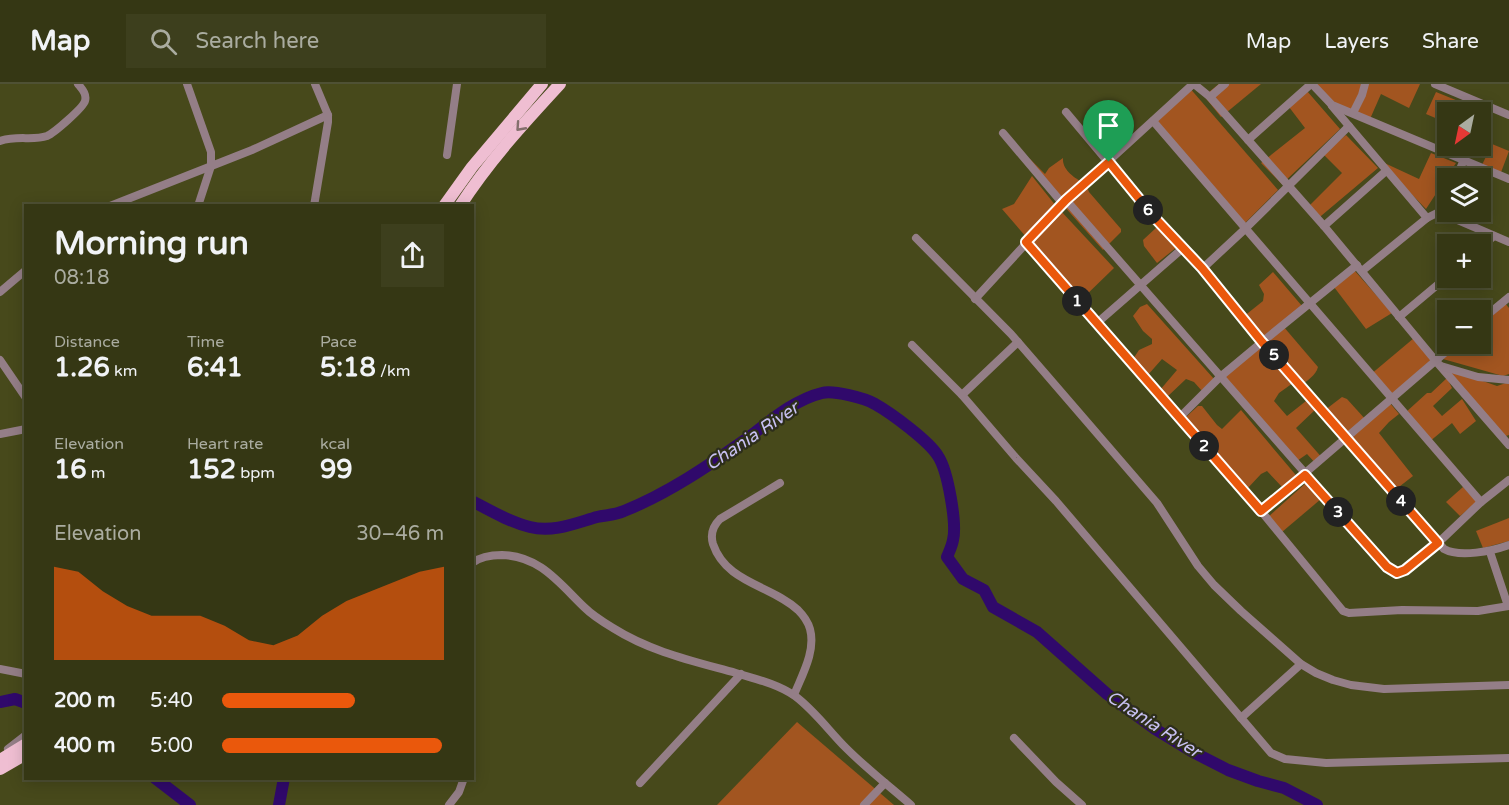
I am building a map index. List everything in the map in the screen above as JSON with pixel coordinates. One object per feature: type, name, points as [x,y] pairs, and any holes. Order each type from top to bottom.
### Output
[{"type":"highway","points":[[446,204],[498,135],[542,84]]},
{"type":"highway","points":[[461,204],[477,179],[516,131],[560,84]]},
{"type":"highway","points":[[2,762],[24,746]]},
{"type":"highway","points":[[2,762],[24,755]]},
{"type":"street","points":[[0,141],[12,137],[44,137],[50,134],[81,108],[85,101],[85,93],[78,84]]},
{"type":"street","points":[[187,84],[211,152],[211,166],[199,204]]},
{"type":"street","points":[[314,204],[328,132],[328,115],[315,84]]},
{"type":"street","points":[[447,155],[457,84]]},
{"type":"street","points":[[975,299],[1064,202],[1194,84],[1210,97],[1324,226],[1509,445]]},
{"type":"street","points":[[1210,97],[1225,84]]},
{"type":"street","points":[[1248,140],[1311,84],[1332,105],[1427,218]]},
{"type":"street","points":[[1353,113],[1365,84]]},
{"type":"street","points":[[1435,84],[1477,102]]},
{"type":"street","points":[[1332,105],[1509,179]]},
{"type":"street","points":[[1491,108],[1509,116]]},
{"type":"street","points":[[1066,112],[1154,217],[1202,268],[1262,342],[1444,549],[1450,552],[1490,552],[1509,545]]},
{"type":"street","points":[[115,204],[252,150],[328,115]]},
{"type":"street","points":[[1153,121],[1481,502]]},
{"type":"street","points":[[1202,268],[1245,229],[1349,126]]},
{"type":"street","points":[[1003,133],[1390,570],[1397,573],[1405,570],[1509,480]]},
{"type":"street","points":[[1461,168],[1466,156]]},
{"type":"street","points":[[1324,226],[1386,171]]},
{"type":"street","points":[[1179,417],[1220,377],[1310,304],[1437,213]]},
{"type":"street","points":[[1462,222],[1509,242]]},
{"type":"street","points":[[916,238],[1018,342],[1157,503],[1198,566],[1214,585],[1301,664],[1333,680],[1366,688],[1509,685]]},
{"type":"street","points":[[1026,242],[1346,612],[1478,611],[1509,606],[1490,552]]},
{"type":"street","points":[[1097,323],[1183,248]]},
{"type":"street","points":[[0,292],[24,272]]},
{"type":"street","points":[[1399,316],[1437,285]]},
{"type":"street","points":[[1491,312],[1509,297]]},
{"type":"street","points":[[962,395],[1018,342]]},
{"type":"street","points":[[912,345],[962,395],[1056,501],[1276,757],[1294,761],[1372,763],[1448,758],[1509,758]]},
{"type":"street","points":[[1261,511],[1446,354]]},
{"type":"street","points":[[0,360],[24,395]]},
{"type":"street","points":[[1438,363],[1478,377],[1509,380]]},
{"type":"street","points":[[0,434],[24,429]]},
{"type":"street","points":[[780,483],[720,519],[713,528],[712,539],[716,553],[730,571],[788,603],[806,620],[810,629],[811,648],[794,695]]},
{"type":"street","points":[[474,562],[494,555],[515,555],[536,563],[554,575],[585,608],[612,628],[643,645],[775,685],[794,695],[812,710],[861,763],[911,805]]},
{"type":"street","points":[[1241,718],[1301,664]]},
{"type":"street","points":[[0,669],[24,674]]},
{"type":"street","points":[[639,783],[741,674]]},
{"type":"street","points":[[2,762],[24,737]]},
{"type":"street","points":[[1014,738],[1082,805]]},
{"type":"street","points":[[449,805],[459,792],[463,780]]},
{"type":"street","points":[[864,805],[885,783]]},
{"type":"shaded area","points":[[1219,84],[1261,84],[1221,117],[1204,96]]},
{"type":"shaded area","points":[[1309,84],[1420,84],[1409,108],[1381,94],[1370,119],[1323,99]]},
{"type":"shaded area","points":[[1188,86],[1278,190],[1241,227],[1153,119]]},
{"type":"shaded area","points":[[1307,91],[1340,129],[1282,184],[1261,163],[1305,128],[1289,107]]},
{"type":"shaded area","points":[[1436,92],[1461,102],[1437,102],[1437,119],[1426,114]]},
{"type":"shaded area","points":[[1346,135],[1378,168],[1315,221],[1306,209],[1342,173],[1323,154]]},
{"type":"shaded area","points":[[1492,144],[1509,151],[1500,175],[1491,171],[1491,168],[1481,167],[1486,156],[1491,156]]},
{"type":"shaded area","points":[[1431,153],[1456,163],[1453,168],[1437,168],[1437,192],[1426,209],[1378,160],[1419,179]]},
{"type":"shaded area","points":[[1063,158],[1066,169],[1082,182],[1061,203],[1024,161],[1030,159],[1045,174],[1049,168]]},
{"type":"shaded area","points":[[1032,176],[1056,206],[1027,238],[1002,209],[1014,204]]},
{"type":"shaded area","points":[[1086,184],[1089,192],[1121,229],[1121,232],[1103,250],[1063,205]]},
{"type":"shaded area","points":[[1060,210],[1114,268],[1081,300],[1031,242]]},
{"type":"shaded area","points":[[1157,227],[1177,247],[1157,263],[1144,246],[1143,240]]},
{"type":"shaded area","points":[[1354,270],[1392,313],[1366,329],[1334,287]]},
{"type":"shaded area","points":[[1273,272],[1302,306],[1261,339],[1243,317],[1263,301],[1264,294],[1259,285]]},
{"type":"shaded area","points":[[1504,302],[1509,308],[1509,374],[1503,376],[1443,359],[1449,354],[1491,354],[1491,314]]},
{"type":"shaded area","points":[[1147,304],[1214,379],[1202,391],[1194,382],[1186,379],[1167,397],[1160,390],[1177,370],[1162,359],[1147,376],[1133,359],[1139,350],[1152,344],[1152,339],[1143,331],[1133,316],[1140,307]]},
{"type":"shaded area","points":[[1283,326],[1318,367],[1313,375],[1301,385],[1263,342]]},
{"type":"shaded area","points":[[1414,338],[1432,359],[1389,397],[1370,375]]},
{"type":"shaded area","points":[[1260,344],[1293,383],[1279,393],[1274,401],[1287,416],[1306,401],[1315,405],[1316,409],[1296,428],[1324,460],[1318,466],[1307,454],[1294,463],[1220,379]]},
{"type":"shaded area","points":[[1443,367],[1497,386],[1509,382],[1509,435],[1499,438]]},
{"type":"shaded area","points":[[1447,378],[1452,388],[1433,406],[1442,416],[1462,399],[1476,421],[1460,434],[1452,423],[1429,442],[1405,413]]},
{"type":"shaded area","points":[[1342,397],[1347,399],[1366,420],[1347,436],[1325,410]]},
{"type":"shaded area","points":[[1389,402],[1399,414],[1379,433],[1413,476],[1395,490],[1349,438]]},
{"type":"shaded area","points":[[1198,406],[1202,406],[1222,429],[1241,410],[1300,480],[1283,488],[1267,471],[1247,489],[1185,418]]},
{"type":"shaded area","points":[[1306,483],[1321,499],[1282,532],[1268,517]]},
{"type":"shaded area","points":[[1463,487],[1477,502],[1460,516],[1446,502]]},
{"type":"shaded area","points":[[1509,518],[1509,541],[1483,548],[1476,531]]},
{"type":"shaded area","points":[[797,722],[894,805],[717,805]]},
{"type":"waterway","name":"Chania River","points":[[474,502],[515,522],[539,529],[564,526],[617,513],[640,504],[687,479],[781,413],[811,396],[827,392],[864,399],[882,408],[909,428],[938,456],[942,463],[953,510],[953,540],[947,557],[963,579],[984,590],[993,607],[1037,632],[1107,694],[1155,729],[1228,770],[1284,788],[1317,805]]},
{"type":"waterway","name":"Chania River","points":[[0,702],[15,699],[24,702]]},
{"type":"waterway","name":"Chania River","points":[[158,780],[190,805]]},
{"type":"waterway","name":"Chania River","points":[[279,805],[284,780]]},
{"type":"route","points":[[1109,162],[1154,217],[1202,268],[1262,342],[1438,543],[1405,570],[1397,573],[1390,570],[1305,475],[1261,511],[1026,242],[1066,200],[1109,162]]}]
